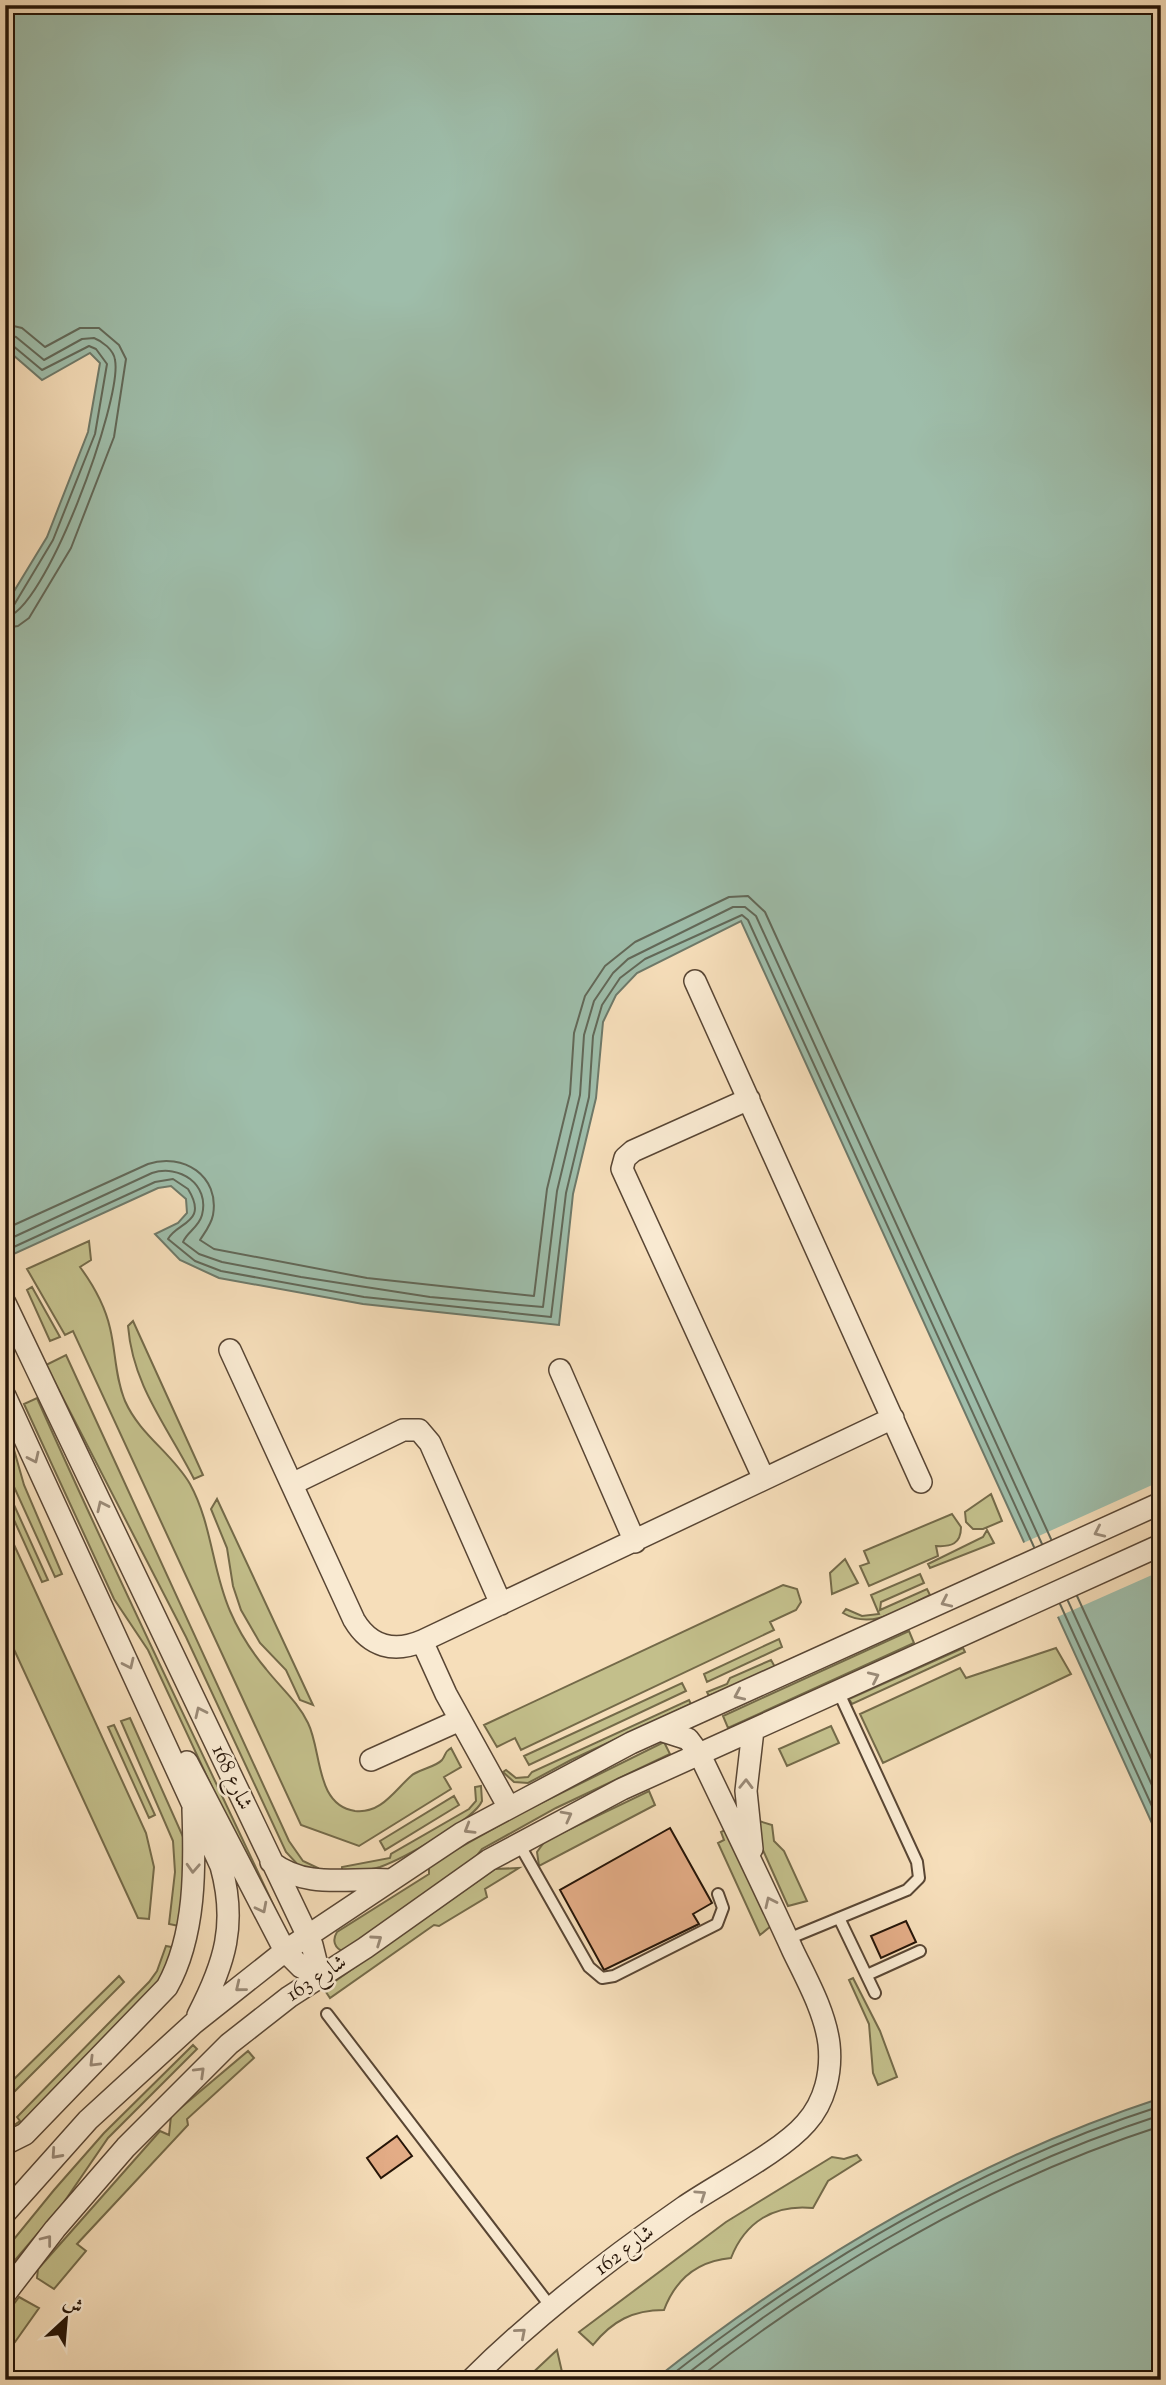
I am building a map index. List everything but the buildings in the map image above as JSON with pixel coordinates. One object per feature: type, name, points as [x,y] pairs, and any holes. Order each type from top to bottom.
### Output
[{"type":"street","points":[[695,981],[921,1482]]},
{"type":"street","points":[[749,1099],[633,1151],[625,1158],[622,1169],[764,1479]]},
{"type":"street","name":"شارع 168","points":[[5,1303],[307,1936],[316,1956],[320,1977]]},
{"type":"street","points":[[230,1350],[359,1629],[383,1646],[401,1648],[422,1641],[635,1542],[893,1418]]},
{"type":"street","points":[[560,1370],[635,1542]]},
{"type":"street","name":"شارع 168","points":[[5,1396],[214,1845],[230,1910],[222,1961],[194,2023]]},
{"type":"street","points":[[292,1484],[403,1430],[419,1430],[429,1443],[501,1604]]},
{"type":"street","name":"شارع 163","points":[[5,2213],[88,2120],[194,2023],[285,1951],[508,1806],[660,1730],[1161,1503]]},
{"type":"street","name":"شارع 163","points":[[5,2294],[90,2188],[201,2070],[259,2019],[518,1842],[610,1795],[1161,1545]]},
{"type":"street","points":[[422,1641],[460,1720],[508,1806]]},
{"type":"street","points":[[371,1760],[460,1720]]},
{"type":"street","name":"شارع 168","points":[[155,1722],[204,1789],[285,1951],[301,1967],[320,1977]]},
{"type":"street","name":"شارع 162","points":[[471,2380],[551,2308],[666,2220],[791,2138],[815,2112],[828,2078],[829,2043],[819,2008],[701,1755],[688,1739],[660,1730]]},
{"type":"street","name":"شارع 162","points":[[753,1730],[746,1791],[758,1875]]},
{"type":"street","points":[[5,2144],[25,2134],[151,2007],[173,1976],[188,1922],[193,1856],[192,1800]]},
{"type":"street","points":[[271,1862],[291,1875],[312,1881],[391,1880]]},
{"type":"lane","points":[[788,1939],[912,1887],[920,1872],[839,1693]]},
{"type":"lane","points":[[518,1842],[589,1967],[602,1978],[614,1976],[717,1924],[723,1908],[718,1894]]},
{"type":"lane","points":[[839,1918],[875,1993]]},
{"type":"lane","points":[[867,1975],[920,1951]]},
{"type":"lane","points":[[327,2014],[551,2308]]},
{"type":"shaded area","points":[[89,1241],[91,1260],[80,1267],[94,1289],[108,1320],[119,1383],[125,1401],[139,1424],[190,1484],[203,1515],[219,1579],[234,1619],[255,1655],[304,1715],[326,1788],[333,1799],[342,1807],[355,1811],[372,1809],[414,1774],[439,1762],[451,1748],[461,1767],[444,1777],[451,1789],[359,1846],[301,1825],[73,1331],[65,1335],[27,1269]]},
{"type":"shaded area","points":[[32,1287],[60,1337],[50,1341],[27,1290]]},
{"type":"shaded area","points":[[133,1321],[203,1475],[194,1479],[144,1388],[131,1348],[128,1326]]},
{"type":"shaded area","points":[[66,1355],[289,1841],[303,1861],[318,1868],[316,1873],[299,1866],[286,1852],[186,1637],[46,1365]]},
{"type":"shaded area","points":[[37,1398],[278,1915],[273,1918],[148,1650],[114,1599],[24,1404]]},
{"type":"shaded area","points":[[5,1418],[24,1485],[62,1574],[55,1577],[5,1467]]},
{"type":"shaded area","points":[[5,1485],[48,1580],[42,1582],[5,1500]]},
{"type":"shaded area","points":[[991,1494],[1002,1521],[983,1529],[973,1529],[966,1522],[965,1512]]},
{"type":"shaded area","points":[[217,1499],[313,1705],[300,1700],[286,1670],[260,1643],[241,1610],[233,1586],[227,1548],[211,1509]]},
{"type":"shaded area","points":[[952,1514],[961,1527],[957,1541],[951,1545],[936,1546],[938,1556],[869,1586],[860,1566],[869,1563],[864,1551]]},
{"type":"shaded area","points":[[5,1525],[146,1833],[154,1867],[149,1919],[138,1918],[5,1630]]},
{"type":"shaded area","points":[[987,1530],[994,1543],[930,1568],[928,1564],[983,1537]]},
{"type":"shaded area","points":[[845,1559],[858,1583],[832,1594],[830,1573]]},
{"type":"shaded area","points":[[920,1574],[924,1583],[881,1602],[880,1610],[927,1589],[930,1595],[909,1606],[876,1619],[854,1618],[843,1613],[846,1609],[862,1616],[879,1614],[871,1595]]},
{"type":"shaded area","points":[[783,1585],[797,1589],[801,1602],[796,1610],[770,1622],[774,1630],[521,1750],[515,1738],[497,1747],[484,1725]]},
{"type":"shaded area","points":[[909,1631],[914,1643],[728,1728],[723,1716]]},
{"type":"shaded area","points":[[779,1639],[782,1647],[707,1682],[704,1674]]},
{"type":"shaded area","points":[[963,1648],[965,1652],[852,1704],[849,1699]]},
{"type":"shaded area","points":[[1056,1648],[1071,1674],[883,1763],[860,1714],[960,1668],[966,1678]]},
{"type":"shaded area","points":[[771,1660],[775,1667],[709,1696],[707,1692],[727,1684],[730,1678]]},
{"type":"shaded area","points":[[682,1683],[686,1691],[529,1765],[524,1756]]},
{"type":"shaded area","points":[[689,1700],[691,1704],[528,1783],[514,1782],[503,1772],[506,1770],[516,1778],[528,1777],[532,1772]]},
{"type":"shaded area","points":[[130,1718],[184,1839],[186,1855],[179,1926],[169,1924],[175,1872],[173,1841],[121,1721]]},
{"type":"shaded area","points":[[114,1725],[155,1815],[149,1818],[108,1727]]},
{"type":"shaded area","points":[[831,1726],[839,1743],[787,1766],[779,1749]]},
{"type":"shaded area","points":[[664,1742],[670,1754],[556,1808],[482,1849],[474,1859],[344,1952],[336,1946],[334,1941],[337,1932],[429,1874],[429,1865],[525,1811]]},
{"type":"shaded area","points":[[481,1786],[482,1801],[476,1809],[436,1838],[380,1867],[342,1872],[342,1867],[390,1858],[391,1854],[469,1809],[476,1801],[475,1787]]},
{"type":"shaded area","points":[[649,1791],[655,1805],[539,1866],[537,1852],[545,1841]]},
{"type":"shaded area","points":[[454,1796],[459,1805],[385,1850],[380,1841]]},
{"type":"shaded area","points":[[759,1821],[772,1825],[774,1841],[784,1851],[807,1901],[788,1906],[762,1848]]},
{"type":"shaded area","points":[[727,1829],[771,1926],[760,1935],[718,1843],[724,1840],[721,1832]]},
{"type":"shaded area","points":[[519,1868],[485,1889],[487,1897],[439,1926],[434,1925],[330,1998],[324,1989],[495,1869]]},
{"type":"shaded area","points":[[166,1946],[177,1948],[165,1976],[24,2124],[7,2136],[6,2131],[20,2121],[17,2117],[149,1982],[157,1971]]},
{"type":"shaded area","points":[[119,1976],[124,1982],[5,2101],[5,2088]]},
{"type":"shaded area","points":[[853,1978],[880,2031],[897,2077],[878,2085],[873,2073],[869,2024],[849,1980]]},
{"type":"shaded area","points":[[193,2045],[197,2049],[108,2138],[62,2205],[5,2272],[5,2250],[54,2190],[104,2133]]},
{"type":"shaded area","points":[[248,2051],[254,2058],[187,2119],[188,2125],[77,2244],[86,2251],[54,2289],[37,2278],[38,2269],[160,2131],[169,2135],[171,2116]]},
{"type":"shaded area","points":[[857,2155],[861,2160],[828,2181],[813,2208],[786,2209],[763,2218],[744,2234],[731,2258],[698,2267],[682,2280],[664,2310],[642,2312],[624,2318],[608,2329],[593,2345],[579,2332],[726,2222],[832,2157],[844,2159]]},
{"type":"shaded area","points":[[19,2297],[39,2308],[15,2342],[5,2336],[5,2316]]},
{"type":"shaded area","points":[[557,2350],[562,2372],[543,2380],[525,2380]]},
{"type":"water","points":[[5,5],[1161,5],[1161,1843],[741,921],[637,973],[616,995],[603,1022],[596,1098],[573,1194],[559,1325],[363,1304],[219,1278],[180,1260],[155,1234],[178,1223],[187,1213],[186,1199],[171,1186],[158,1188],[5,1258],[5,606],[47,537],[88,432],[100,363],[90,353],[42,380],[5,348]]},
{"type":"water","points":[[1161,2098],[1161,2380],[654,2380],[771,2294],[895,2217],[959,2182],[1025,2151]]},
{"type":"pier","points":[[1161,1481],[1161,1571],[1055,1618],[1021,1544]]}]
